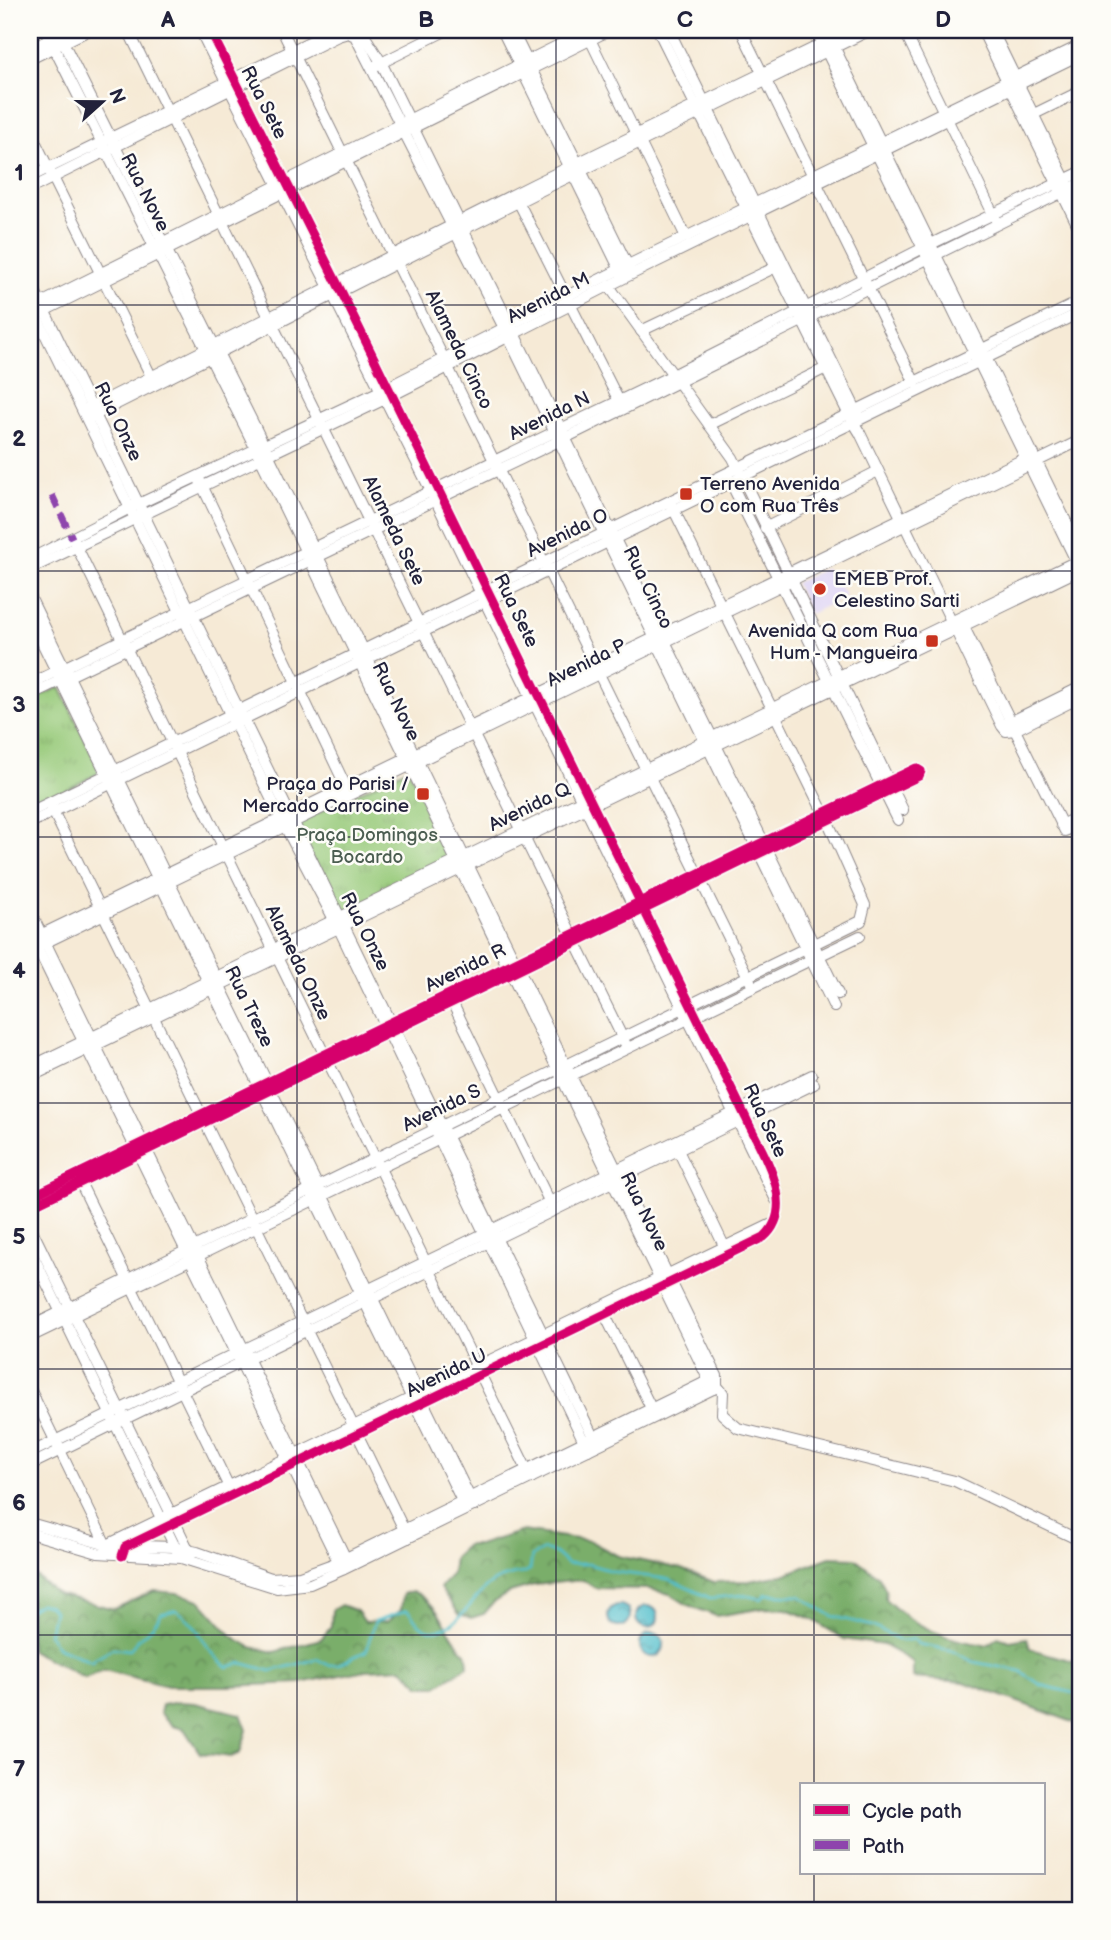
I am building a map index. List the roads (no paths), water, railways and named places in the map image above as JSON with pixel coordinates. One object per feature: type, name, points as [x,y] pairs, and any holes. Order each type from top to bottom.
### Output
[{"type":"street","points":[[30,49],[57,36],[89,30]]},
{"type":"street","name":"Alameda Sete","points":[[128,30],[423,626],[625,1043]]},
{"type":"street","name":"Rua Sete","points":[[200,30],[231,84],[336,290],[487,596],[585,803],[740,1116],[778,1207]]},
{"type":"street","name":"Rua Sete","points":[[210,30],[231,84]]},
{"type":"street","name":"Alameda Cinco","points":[[282,30],[750,983]]},
{"type":"street","points":[[30,189],[51,172],[107,143],[169,116],[334,30]]},
{"type":"street","points":[[377,65],[447,30]]},
{"type":"street","points":[[502,30],[524,67],[626,271]]},
{"type":"street","points":[[512,30],[524,67]]},
{"type":"street","points":[[35,310],[588,33],[610,30]]},
{"type":"street","points":[[659,30],[702,107]]},
{"type":"street","points":[[669,30],[702,107],[878,471],[1009,727],[1065,828]]},
{"type":"street","points":[[741,30],[915,383]]},
{"type":"street","points":[[816,30],[828,46],[879,147],[1080,564]]},
{"type":"street","points":[[825,30],[828,46]]},
{"type":"street","points":[[828,46],[851,30]]},
{"type":"street","points":[[90,412],[213,353],[575,169],[828,46],[870,30]]},
{"type":"street","points":[[904,30],[996,219]]},
{"type":"street","points":[[982,30],[1013,83]]},
{"type":"street","points":[[992,30],[1013,83],[1064,187],[1081,232]]},
{"type":"street","points":[[293,53],[338,36],[357,32]]},
{"type":"street","name":"Rua Cinco","points":[[357,32],[377,65],[561,434],[762,848],[838,994]]},
{"type":"street","points":[[588,33],[686,237]]},
{"type":"street","points":[[30,59],[57,36]]},
{"type":"street","name":"Rua Nove","points":[[57,36],[714,1383],[723,1393],[722,1413],[738,1428],[955,1482],[1081,1541]]},
{"type":"street","name":"Avenida M","points":[[1013,83],[1081,44]]},
{"type":"street","name":"Avenida M","points":[[30,559],[74,542],[386,393],[879,147],[1081,54]]},
{"type":"street","points":[[1029,117],[1081,91]]},
{"type":"street","points":[[30,131],[153,382]]},
{"type":"street","points":[[30,177],[51,172]]},
{"type":"street","name":"Avenida N","points":[[1064,187],[1081,172]]},
{"type":"street","name":"Avenida N","points":[[30,695],[62,674],[675,379],[929,251],[1064,187],[1081,183]]},
{"type":"street","points":[[1064,187],[1081,212]]},
{"type":"street","points":[[516,198],[621,405]]},
{"type":"street","points":[[752,210],[776,267],[804,314],[826,368],[856,421]]},
{"type":"street","name":"Avenida M","points":[[568,301],[609,286],[626,271],[686,237],[752,210]]},
{"type":"street","points":[[641,331],[776,267]]},
{"type":"street","name":"Rua Onze","points":[[30,281],[35,310],[90,412],[591,1443]]},
{"type":"street","points":[[609,286],[709,425],[740,474],[765,528],[784,580]]},
{"type":"street","name":"Avenida O","points":[[30,822],[52,807],[361,656],[856,421],[1081,301]]},
{"type":"street","name":"Avenida O","points":[[856,421],[915,383],[1081,312]]},
{"type":"street","points":[[709,425],[826,368]]},
{"type":"street","name":"Avenida P","points":[[35,941],[102,911],[966,491],[1081,440]]},
{"type":"street","points":[[765,528],[878,471]]},
{"type":"street","points":[[729,479],[784,580],[887,787],[898,820]]},
{"type":"street","points":[[200,480],[348,791]]},
{"type":"street","points":[[672,507],[826,817]]},
{"type":"street","name":"Avenida M","points":[[30,569],[74,542]]},
{"type":"street","name":"Alameda Onze","points":[[74,542],[529,1474]]},
{"type":"street","name":"Avenida Q","points":[[30,1067],[89,1043],[214,984],[1080,564]]},
{"type":"street","name":"Rua Treze","points":[[30,597],[62,674]]},
{"type":"street","name":"Rua Treze","points":[[30,618],[62,674],[113,777],[468,1503]]},
{"type":"street","name":"Avenida N","points":[[30,684],[62,674]]},
{"type":"street","points":[[1009,727],[1081,687]]},
{"type":"street","points":[[1009,727],[1081,697]]},
{"type":"street","name":"Avenida R","points":[[30,1197],[78,1178],[327,1059],[918,772]]},
{"type":"street","points":[[887,787],[903,810]]},
{"type":"street","points":[[52,807],[406,1534]]},
{"type":"street","name":"Avenida O","points":[[30,813],[52,807]]},
{"type":"street","points":[[1065,828],[1081,815]]},
{"type":"street","name":"Avenida S","points":[[814,952],[860,922],[865,905],[826,817]]},
{"type":"street","points":[[1065,828],[1081,824]]},
{"type":"street","points":[[30,911],[35,941],[89,1043],[344,1564]]},
{"type":"street","name":"Avenida S","points":[[30,1337],[67,1314],[563,1072],[814,952],[860,936]]},
{"type":"street","name":"Rua Cinco","points":[[814,952],[834,1007]]},
{"type":"street","points":[[450,999],[551,1207]]},
{"type":"street","name":"Avenida Q","points":[[30,1077],[89,1043]]},
{"type":"street","points":[[30,1465],[58,1446],[117,1416],[813,1080]]},
{"type":"street","points":[[676,1147],[727,1250]]},
{"type":"street","points":[[78,1178],[231,1491]]},
{"type":"street","name":"Avenida R","points":[[30,1207],[78,1178]]},
{"type":"street","name":"Avenida U","points":[[106,1550],[727,1250],[764,1237],[778,1207]]},
{"type":"street","points":[[30,1226],[67,1314],[117,1416],[181,1558]]},
{"type":"street","points":[[30,1249],[67,1314]]},
{"type":"street","points":[[603,1310],[653,1413]]},
{"type":"street","name":"Avenida S","points":[[30,1327],[67,1314]]},
{"type":"street","points":[[30,1533],[106,1550],[195,1561],[260,1585],[276,1588],[310,1584],[344,1564],[714,1383]]},
{"type":"street","points":[[30,1389],[106,1550]]},
{"type":"street","points":[[117,1416],[195,1561]]},
{"type":"street","points":[[30,1453],[58,1446]]},
{"type":"street","points":[[30,1523],[106,1550]]},
{"type":"street","name":"Avenida U","points":[[124,1552],[163,1523]]},
{"type":"street","points":[[124,1552],[175,1548],[189,1550],[271,1578],[300,1576],[344,1564]]},
{"type":"water","points":[[619,1605],[627,1608],[630,1616],[627,1624],[619,1627],[611,1624],[608,1616],[611,1608]]},
{"type":"water","points":[[647,1606],[655,1609],[658,1617],[655,1625],[647,1628],[639,1625],[636,1617],[639,1609]]},
{"type":"water","points":[[652,1633],[661,1636],[664,1645],[661,1654],[652,1657],[643,1654],[640,1645],[643,1636]]},
{"type":"waterway","points":[[30,1609],[40,1603],[50,1606],[54,1611],[49,1634],[57,1647],[92,1662],[113,1648],[130,1650],[154,1625],[160,1614],[176,1610],[192,1624],[212,1653],[228,1667],[242,1663],[271,1671],[317,1659],[328,1665],[339,1664],[366,1651],[375,1621],[407,1610],[426,1629],[445,1628],[462,1615],[490,1584],[530,1570],[532,1556],[544,1550],[555,1553],[567,1564],[588,1564],[615,1572],[668,1579],[710,1598],[744,1595],[761,1599],[766,1594],[800,1596],[832,1616],[872,1626],[902,1641],[914,1639],[918,1644],[950,1650],[974,1662],[1020,1671],[1041,1685],[1081,1695]]},
{"type":"place","name":"Terreno Avenida O com Rua Três","points":[[686,494]]},
{"type":"place","name":"EMEB Prof. Celestino Sarti","points":[[820,589]]},
{"type":"place","name":"Avenida Q com Rua Hum - Mangueira","points":[[932,641]]},
{"type":"place","name":"Praça do Parisi / Mercado Carrocine","points":[[423,794]]},
{"type":"park label","name":"Praça Domingos Bocardo","points":[[367,845]]}]
